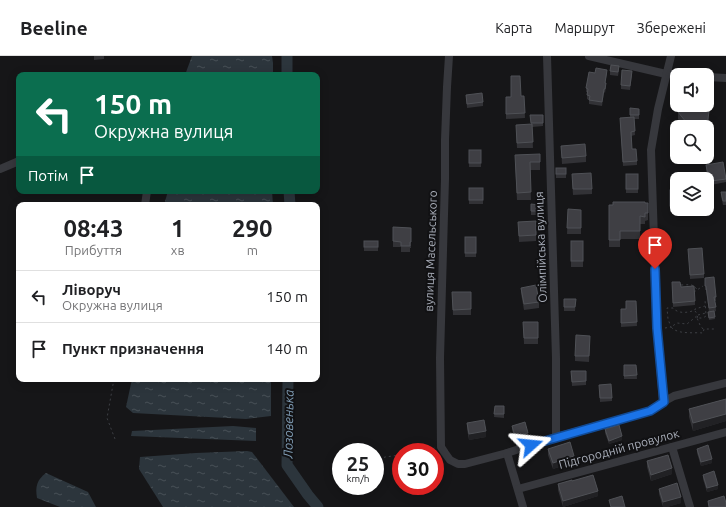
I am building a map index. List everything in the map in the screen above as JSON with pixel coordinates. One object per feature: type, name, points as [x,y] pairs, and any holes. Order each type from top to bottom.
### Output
[{"type":"street","name":"вулиця Масельського","points":[[441,443],[440,358],[445,132],[449,56]]},
{"type":"street","name":"Олімпійська вулиця","points":[[547,56],[556,358],[556,437]]},
{"type":"street","points":[[589,56],[670,74]]},
{"type":"street","points":[[664,402],[657,328],[651,150],[658,109],[671,56]]},
{"type":"street","points":[[714,78],[726,79]]},
{"type":"street","points":[[0,169],[16,162]]},
{"type":"street","points":[[444,453],[450,460],[458,464],[465,464],[650,411],[674,396],[726,383]]},
{"type":"street","name":"Підгородній провулок","points":[[518,489],[726,432]]},
{"type":"street","points":[[672,447],[690,507]]},
{"type":"street","points":[[507,453],[523,507]]},
{"type":"path","points":[[681,285],[692,285],[698,290]]},
{"type":"path","points":[[694,292],[703,286]]},
{"type":"path","points":[[697,318],[703,318],[706,316],[705,299]]},
{"type":"path","points":[[704,329],[704,333],[691,333],[674,330],[668,319],[667,308],[673,308],[685,313],[705,306]]},
{"type":"path","points":[[695,310],[698,315],[697,318],[700,325],[704,329]]},
{"type":"path","points":[[657,328],[671,327],[677,323],[687,324],[698,315],[706,313]]},
{"type":"path","points":[[704,329],[716,328]]},
{"type":"path","points":[[113,382],[107,418],[115,439]]},
{"type":"water","points":[[192,56],[272,56],[273,72],[186,72]]},
{"type":"water","points":[[167,194],[272,194],[273,202],[165,202]]},
{"type":"water","points":[[131,382],[271,382],[271,416],[246,419],[133,413],[126,407]]},
{"type":"water","points":[[233,426],[256,428],[256,441],[131,436],[132,431]]},
{"type":"water","points":[[247,451],[252,452],[294,507],[163,507],[139,469],[140,457]]},
{"type":"water","points":[[46,473],[88,492],[96,507],[60,507],[37,498],[37,484]]},
{"type":"building","points":[[611,65],[619,66],[618,72],[610,71]]},
{"type":"building","points":[[596,68],[607,70],[602,102],[589,100],[590,96],[587,95],[588,89],[586,88],[589,72],[595,73]]},
{"type":"building","points":[[622,70],[632,71],[630,86],[621,85]]},
{"type":"building","points":[[511,76],[520,76],[521,96],[524,96],[525,113],[506,114],[506,97],[511,97]]},
{"type":"building","points":[[482,93],[483,102],[467,104],[466,95]]},
{"type":"building","points":[[630,108],[639,109],[639,115],[630,115]]},
{"type":"building","points":[[678,112],[709,112],[708,120],[684,120]]},
{"type":"building","points":[[530,115],[543,115],[543,123],[531,123]]},
{"type":"building","points":[[634,117],[635,131],[631,132],[632,149],[636,149],[637,161],[623,162],[620,118]]},
{"type":"building","points":[[532,124],[533,142],[517,143],[516,125]]},
{"type":"building","points":[[585,144],[586,156],[562,158],[561,146]]},
{"type":"building","points":[[469,150],[481,150],[481,163],[469,163]]},
{"type":"building","points":[[540,154],[540,162],[530,162],[531,192],[517,193],[515,155]]},
{"type":"building","points":[[723,162],[726,179],[714,181],[714,172],[707,172],[706,165]]},
{"type":"building","points":[[556,168],[566,168],[566,174],[556,174]]},
{"type":"building","points":[[591,173],[592,189],[573,189],[572,174]]},
{"type":"building","points":[[626,174],[638,174],[638,189],[626,189]]},
{"type":"building","points":[[469,188],[483,188],[483,200],[469,200]]},
{"type":"building","points":[[721,192],[726,192],[726,201],[723,201]]},
{"type":"building","points":[[613,202],[648,203],[648,213],[645,213],[645,217],[640,216],[640,231],[620,231],[620,240],[609,240],[609,205],[613,205]]},
{"type":"building","points":[[531,204],[539,205],[539,211],[531,211]]},
{"type":"building","points":[[568,209],[581,210],[581,228],[567,228]]},
{"type":"building","points":[[536,221],[536,235],[519,236],[518,222]]},
{"type":"building","points":[[393,227],[411,228],[410,246],[401,246],[401,242],[393,241]]},
{"type":"building","points":[[465,237],[476,237],[476,253],[465,253]]},
{"type":"building","points":[[364,241],[378,241],[378,247],[364,247]]},
{"type":"building","points":[[571,241],[583,241],[583,261],[571,261]]},
{"type":"building","points":[[702,248],[704,274],[690,275],[688,249]]},
{"type":"building","points":[[714,277],[716,297],[714,297],[716,307],[709,308],[705,278]]},
{"type":"building","points":[[672,282],[680,282],[681,287],[694,286],[695,301],[673,303]]},
{"type":"building","points":[[536,285],[539,302],[524,304],[521,288]]},
{"type":"building","points":[[452,292],[471,292],[471,309],[453,310]]},
{"type":"building","points":[[564,299],[576,299],[575,307],[564,307]]},
{"type":"building","points":[[626,301],[636,301],[637,322],[621,323],[621,309],[626,309]]},
{"type":"building","points":[[714,311],[715,317],[709,318],[708,312]]},
{"type":"building","points":[[523,322],[538,322],[538,338],[524,338]]},
{"type":"building","points":[[576,335],[590,336],[589,356],[575,356]]},
{"type":"building","points":[[624,365],[636,365],[637,375],[624,376]]},
{"type":"building","points":[[571,371],[586,371],[586,381],[572,382]]},
{"type":"building","points":[[611,384],[612,398],[600,398],[599,385]]},
{"type":"building","points":[[726,399],[726,414],[693,423],[689,409]]},
{"type":"building","points":[[495,406],[504,406],[504,414],[494,414]]},
{"type":"building","points":[[484,420],[486,431],[469,434],[467,423]]},
{"type":"building","points":[[525,422],[528,433],[515,436],[512,426]]},
{"type":"building","points":[[619,425],[622,436],[609,441],[605,429]]},
{"type":"building","points":[[570,442],[574,456],[553,463],[548,449]]},
{"type":"building","points":[[708,445],[712,459],[701,462],[697,449]]},
{"type":"building","points":[[668,455],[672,468],[651,475],[647,461]]},
{"type":"building","points":[[714,471],[718,485],[707,488],[703,475]]},
{"type":"building","points":[[593,475],[598,491],[563,501],[558,484]]},
{"type":"building","points":[[677,483],[681,497],[663,502],[659,489]]},
{"type":"building","points":[[622,496],[625,507],[611,507],[609,500]]},
{"type":"building","points":[[724,496],[726,507],[709,507],[708,501]]},
{"type":"waterway","name":"Лозовенька","points":[[287,56],[287,72]]},
{"type":"waterway","name":"Лозовенька","points":[[289,194],[290,202]]},
{"type":"waterway","name":"Лозовенька","points":[[288,382],[287,465],[318,507]]},
{"type":"route","points":[[531,445],[650,411],[664,402],[657,328],[655,269]]}]
